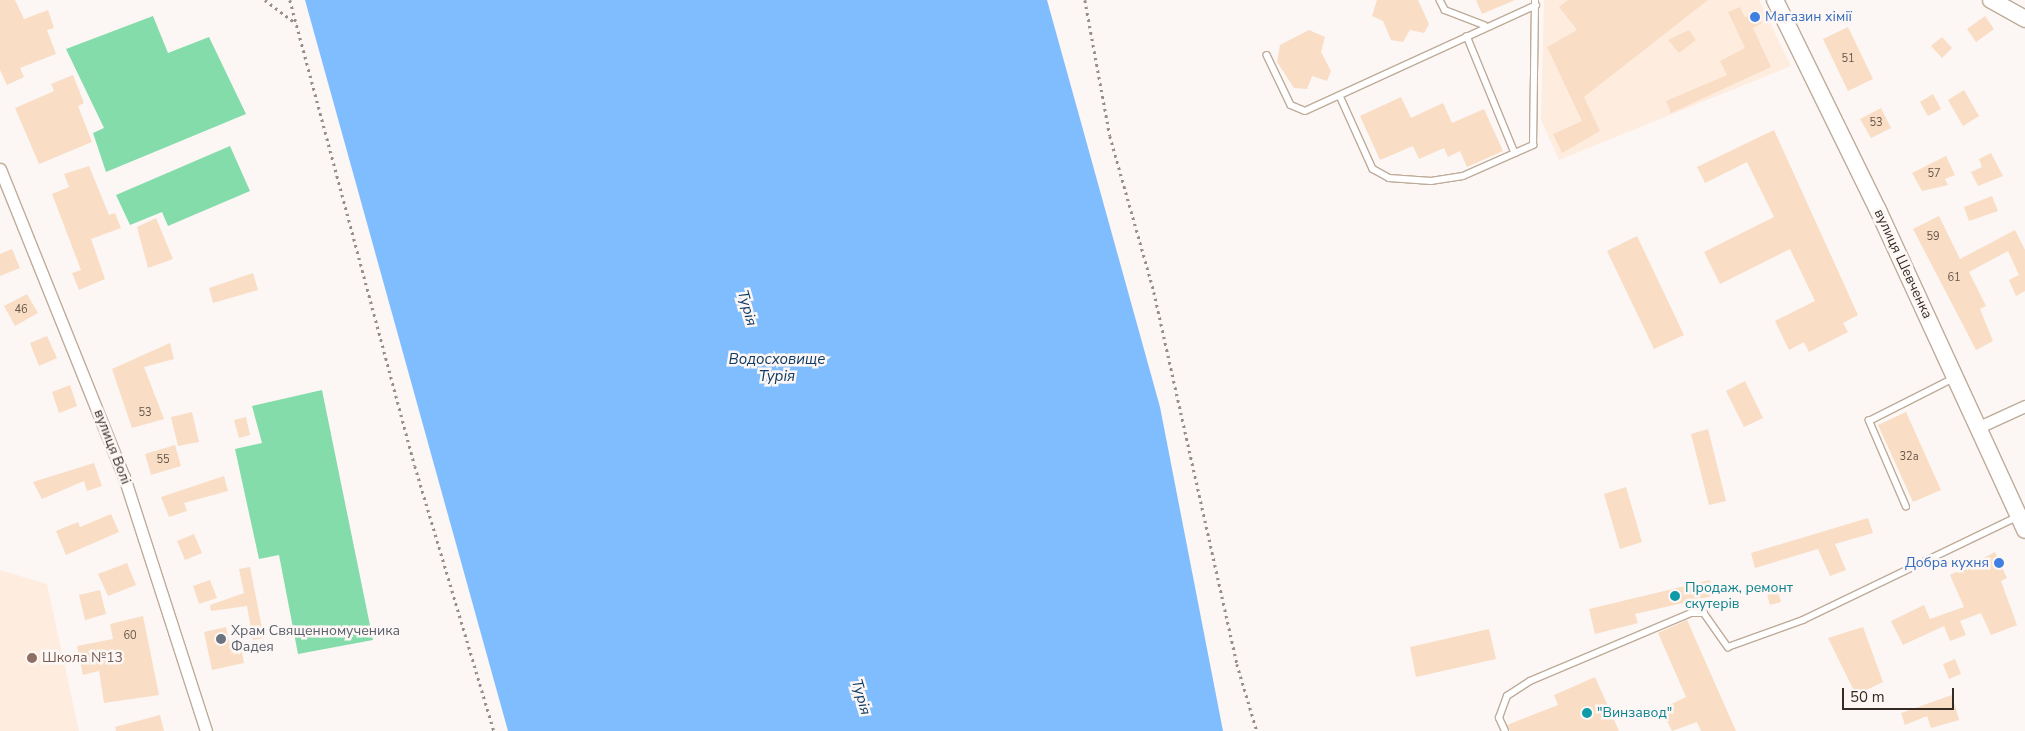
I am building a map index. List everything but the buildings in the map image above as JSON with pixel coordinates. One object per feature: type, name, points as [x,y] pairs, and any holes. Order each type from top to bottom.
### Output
[{"type":"street","points":[[1992,0],[2025,19]]},
{"type":"street","name":"вулиця Шевченка","points":[[1781,2],[2022,523]]},
{"type":"street","name":"вулиця Волі","points":[[0,169],[124,477],[206,731]]},
{"type":"street","points":[[1979,427],[2025,406]]},
{"type":"lane","points":[[1440,0],[1445,10],[1484,25]]},
{"type":"lane","points":[[1267,55],[1291,105],[1305,111],[1467,36],[1484,25],[1535,2],[1533,145],[1515,154],[1463,176],[1431,181],[1389,178],[1373,169],[1340,96]]},
{"type":"lane","points":[[1467,36],[1515,154]]},
{"type":"lane","points":[[1906,507],[1869,421],[1956,377]]},
{"type":"lane","points":[[1505,731],[1499,718],[1507,696],[1522,686],[1691,612],[1704,613],[1728,647],[1803,620],[2022,523]]},
{"type":"path","points":[[265,0],[296,23]]},
{"type":"path","points":[[290,0],[416,466],[494,731]]},
{"type":"path","points":[[1085,0],[1110,136],[1154,292],[1237,664],[1257,731]]},
{"type":"shaded area","points":[[1544,0],[1759,0],[1791,66],[1559,160],[1541,120]]},
{"type":"shaded area","name":"Школа №13","points":[[0,570],[47,584],[79,731],[0,731]]},
{"type":"green space","points":[[153,16],[168,53],[209,37],[246,114],[106,172],[93,133],[104,128],[66,49]]},
{"type":"green space","points":[[230,146],[250,191],[168,226],[162,212],[130,225],[116,195]]},
{"type":"green space","points":[[322,390],[373,640],[298,654],[279,555],[259,559],[235,449],[262,443],[252,406]]},
{"type":"water","name":"Водосховище Турія","points":[[305,0],[1047,0],[1160,407],[1223,731],[508,731]]},
{"type":"place","name":"Магазин хімії","points":[[1755,17]]},
{"type":"place","name":"Добра кухня","points":[[1999,563]]},
{"type":"place","name":"Продаж, ремонт скутерів","points":[[1675,596]]},
{"type":"place","name":"Храм Священномученика Фадея","points":[[221,639]]},
{"type":"place","name":"Школа №13","points":[[32,658]]},
{"type":"place","name":"\"Винзавод\"","points":[[1587,713]]},
{"type":"water label","name":"Турія","points":[[747,308]]},
{"type":"water label","name":"Турія","points":[[861,697]]}]
